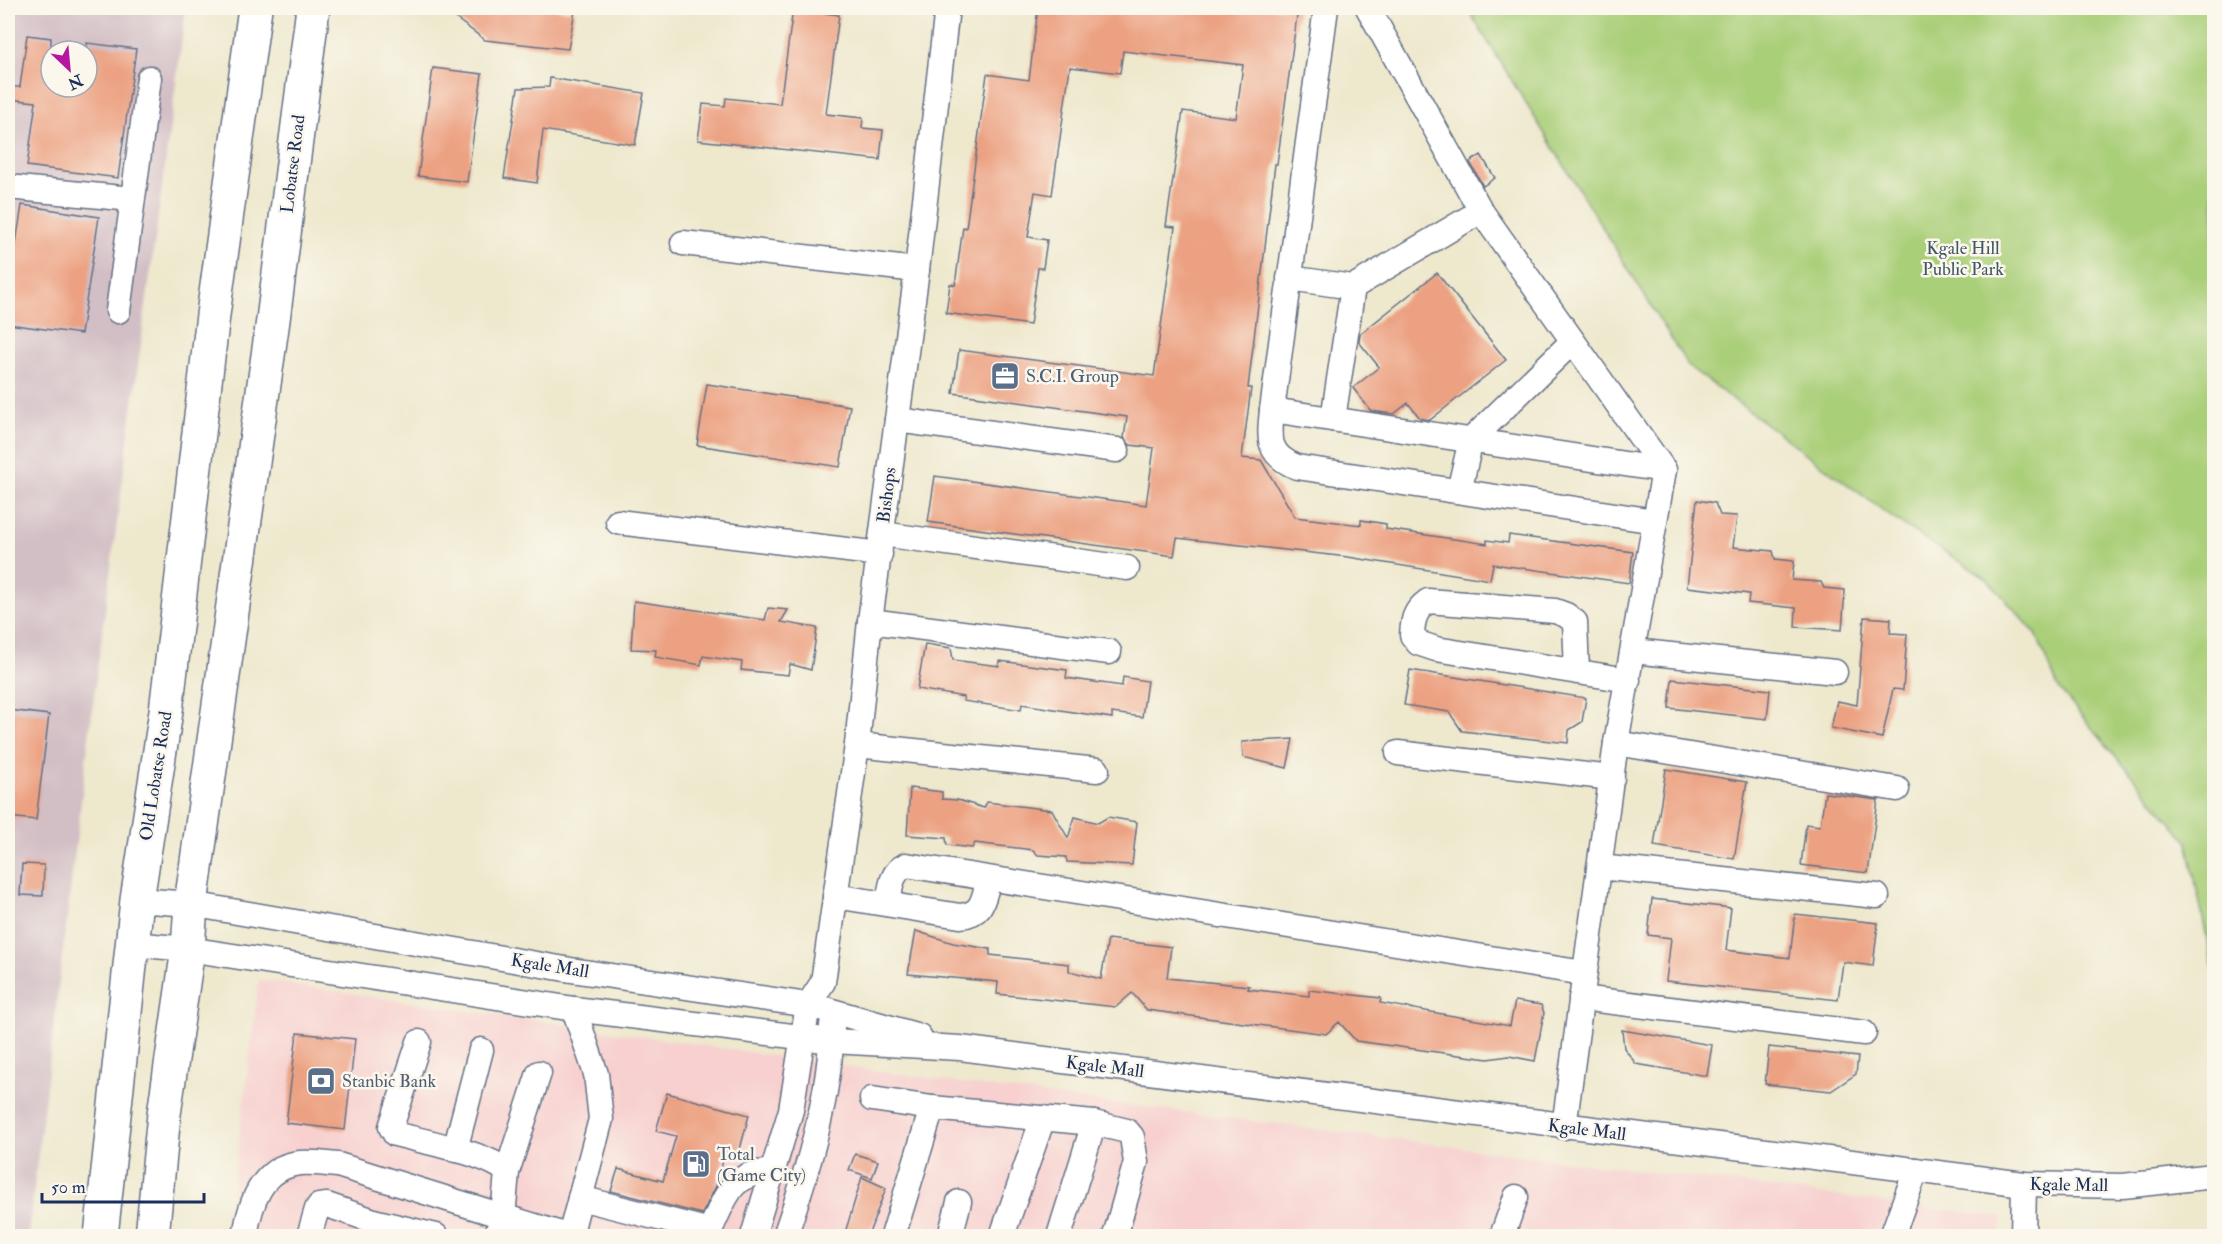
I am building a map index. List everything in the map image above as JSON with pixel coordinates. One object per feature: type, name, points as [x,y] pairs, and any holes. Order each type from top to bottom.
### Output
[{"type":"highway","name":"Old Lobatse Road","points":[[101,1236],[137,900],[166,711],[213,315],[255,8]]},
{"type":"highway","name":"Lobatse Road","points":[[191,904],[273,320],[313,8]]},
{"type":"highway","points":[[152,1236],[164,1114],[188,949],[191,904]]},
{"type":"street","name":"Bishops","points":[[808,1005],[823,982],[857,745],[870,621],[917,270],[947,8]]},
{"type":"street","points":[[1326,8],[1270,430],[1273,447],[1281,461],[1298,467],[1655,521]]},
{"type":"street","points":[[1368,8],[1481,211],[1664,470],[1617,743],[1564,1127]]},
{"type":"street","points":[[118,311],[149,78]]},
{"type":"street","points":[[8,187],[132,199]]},
{"type":"street","points":[[1289,278],[1353,287],[1481,211]]},
{"type":"street","points":[[684,243],[917,270]]},
{"type":"street","points":[[1333,419],[1353,287]]},
{"type":"street","points":[[1459,491],[1471,440],[1572,342]]},
{"type":"street","points":[[1272,410],[1664,470]]},
{"type":"street","points":[[897,420],[1117,450]]},
{"type":"street","points":[[618,522],[1127,567]]},
{"type":"street","points":[[1577,672],[1575,622],[1555,611],[1428,601],[1419,607],[1414,616],[1412,635],[1418,643],[1436,649],[1577,672],[1628,680]]},
{"type":"street","points":[[870,621],[1109,652]]},
{"type":"street","points":[[1633,651],[1835,672]]},
{"type":"street","points":[[1617,743],[1897,789]]},
{"type":"street","points":[[857,745],[1097,770]]},
{"type":"street","points":[[1398,753],[1612,778]]},
{"type":"street","points":[[888,904],[892,881],[897,869],[906,865],[1584,973]]},
{"type":"street","points":[[1599,867],[1877,896]]},
{"type":"street","points":[[835,896],[960,916],[970,915],[980,908],[989,879]]},
{"type":"street","name":"Kgale Mall","points":[[137,900],[191,904],[571,970],[808,1005],[960,1048]]},
{"type":"street","name":"Kgale Mall","points":[[132,944],[188,949],[574,1009],[802,1038],[960,1048],[2024,1184],[2123,1186],[2214,1176]]},
{"type":"street","name":"Bishops","points":[[823,982],[832,1011],[832,1041]]},
{"type":"street","points":[[1581,998],[1863,1033]]},
{"type":"street","points":[[753,1236],[790,1110],[808,1005]]},
{"type":"street","points":[[245,1236],[248,1215],[255,1193],[275,1172],[298,1163],[338,1165],[499,1226],[569,1236],[601,1119],[596,1074],[574,1009]]},
{"type":"street","points":[[785,1236],[801,1189],[821,1111],[832,1041]]},
{"type":"street","points":[[419,1042],[391,1127],[395,1134],[500,1165],[507,1172]]},
{"type":"street","points":[[455,1150],[482,1050]]},
{"type":"street","points":[[499,1226],[507,1172],[539,1073]]},
{"type":"street","points":[[872,1099],[932,1108],[1094,1123],[1127,1131],[1132,1137],[1136,1162],[1115,1236]]},
{"type":"street","points":[[893,1236],[932,1108]]},
{"type":"street","points":[[1002,1236],[1043,1118]]},
{"type":"street","points":[[1059,1236],[1094,1123]]},
{"type":"street","points":[[1892,1236],[1916,1170]]},
{"type":"street","points":[[580,1198],[709,1234],[734,1184],[746,1175],[761,1171],[773,1172]]},
{"type":"street","points":[[2023,1236],[2024,1184]]},
{"type":"street","points":[[1502,1236],[1516,1197]]},
{"type":"street","points":[[950,1236],[959,1202]]},
{"type":"street","points":[[309,1236],[319,1206],[327,1205],[375,1229],[434,1236]]},
{"type":"shaded area","points":[[8,8],[186,8],[97,671],[28,1236],[8,1236]]},
{"type":"shaded area","points":[[259,980],[979,1086],[2002,1217],[2000,1236],[227,1236]]},
{"type":"green space","name":"Kgale Hill Public Park","points":[[1467,8],[2214,8],[2214,972],[2187,841],[2059,689],[2036,634],[1987,579],[1897,521],[1688,366]]},
{"type":"building","points":[[442,8],[546,8],[575,11],[568,49],[485,40]]},
{"type":"building","points":[[1038,8],[1298,8],[1277,164],[1275,164],[1248,388],[1251,388],[1242,458],[1261,460],[1295,517],[1361,525],[1361,520],[1386,524],[1386,529],[1487,544],[1487,540],[1508,543],[1509,535],[1633,552],[1629,583],[1493,564],[1490,580],[1348,557],[1177,538],[1174,556],[928,522],[935,476],[1146,505],[1154,448],[1130,445],[1124,438],[1127,417],[953,393],[959,350],[1154,376],[1175,227],[1166,226],[1183,111],[1236,118],[1243,65],[1123,51],[1120,73],[1070,67],[1052,195],[1035,192],[1028,237],[1047,240],[1043,268],[1038,268],[1030,325],[946,313],[950,284],[955,285],[963,227],[966,228],[987,74],[1029,80]]},
{"type":"building","points":[[793,9],[839,15],[826,114],[863,118],[862,128],[883,130],[880,160],[698,140],[703,104],[725,106],[726,98],[780,104]]},
{"type":"building","points":[[27,35],[51,38],[39,39],[39,99],[99,99],[99,44],[136,49],[118,178],[27,166],[36,102],[8,99],[8,87],[20,87]]},
{"type":"building","points":[[433,68],[482,74],[467,182],[418,176]]},
{"type":"building","points":[[550,78],[644,93],[635,145],[543,130],[537,183],[504,178],[518,88],[549,87]]},
{"type":"building","points":[[1481,155],[1495,178],[1483,186],[1470,162]]},
{"type":"building","points":[[22,205],[99,217],[81,334],[8,324],[8,261],[13,262]]},
{"type":"building","points":[[1437,273],[1506,360],[1430,420],[1420,418],[1408,403],[1394,414],[1371,411],[1353,388],[1379,367],[1359,342],[1360,334]]},
{"type":"building","points":[[707,384],[850,406],[840,467],[697,445]]},
{"type":"building","points":[[1697,500],[1715,503],[1720,515],[1737,516],[1733,547],[1773,551],[1775,559],[1794,561],[1792,580],[1821,582],[1824,588],[1845,590],[1842,630],[1795,627],[1796,608],[1748,603],[1749,594],[1687,587]]},
{"type":"building","points":[[634,601],[765,620],[768,608],[788,610],[781,622],[817,628],[811,670],[790,664],[788,675],[741,670],[742,662],[703,656],[701,665],[655,657],[656,650],[631,649]]},
{"type":"building","points":[[1864,617],[1891,619],[1890,633],[1907,634],[1903,690],[1893,689],[1882,738],[1831,728],[1837,701],[1857,705]]},
{"type":"building","points":[[925,644],[951,648],[953,660],[999,666],[1000,661],[1067,670],[1066,678],[1122,686],[1123,677],[1147,681],[1142,717],[1112,713],[1112,718],[1022,704],[1021,710],[963,701],[964,697],[917,689]]},
{"type":"building","points":[[1410,670],[1586,698],[1582,722],[1569,730],[1568,743],[1462,731],[1449,712],[1404,705]]},
{"type":"building","points":[[1672,679],[1770,690],[1767,719],[1669,708]]},
{"type":"building","points":[[8,710],[49,715],[36,820],[8,817]]},
{"type":"building","points":[[1293,739],[1287,768],[1243,757],[1242,742]]},
{"type":"building","points":[[1666,769],[1747,782],[1734,859],[1654,846]]},
{"type":"building","points":[[910,788],[942,792],[942,799],[958,800],[984,808],[987,802],[1052,810],[1068,838],[1075,817],[1098,823],[1108,817],[1137,822],[1132,865],[1067,862],[1066,857],[1038,855],[1033,850],[975,843],[972,848],[947,845],[946,838],[907,835]]},
{"type":"building","points":[[1825,793],[1878,800],[1868,873],[1801,865],[1806,824],[1820,826]]},
{"type":"building","points":[[22,864],[44,865],[43,896],[20,895]]},
{"type":"building","points":[[1652,899],[1731,908],[1726,950],[1790,958],[1795,914],[1878,923],[1873,966],[1843,962],[1838,1000],[1666,981],[1671,938],[1648,935]]},
{"type":"building","points":[[916,931],[953,943],[990,949],[990,955],[1069,964],[1069,971],[1101,979],[1108,939],[1171,947],[1167,978],[1249,986],[1248,989],[1309,996],[1309,990],[1381,998],[1380,1003],[1510,1026],[1515,1001],[1541,1005],[1544,1013],[1535,1061],[1509,1056],[1488,1059],[1356,1041],[1339,1022],[1326,1034],[1147,1010],[1132,993],[1116,1007],[997,994],[998,982],[908,974]]},
{"type":"building","points":[[1622,1030],[1712,1045],[1707,1076],[1636,1064],[1624,1048]]},
{"type":"building","name":"Stanbic Bank","points":[[297,1033],[355,1039],[345,1130],[286,1123]]},
{"type":"building","points":[[1769,1047],[1858,1057],[1856,1074],[1831,1091],[1765,1084]]},
{"type":"building","points":[[667,1093],[749,1115],[738,1157],[725,1154],[716,1186],[702,1214],[611,1191],[618,1169],[663,1181],[676,1136],[656,1131]]},
{"type":"building","points":[[855,1154],[878,1161],[872,1178],[849,1170]]},
{"type":"building","points":[[862,1177],[886,1188],[868,1236],[844,1236]]},
{"type":"place","name":"S.C.I. Group","points":[[1005,376]]},
{"type":"place","name":"Stanbic Bank","points":[[321,1081]]},
{"type":"place","name":"Total (Game City)","points":[[696,1164]]}]
